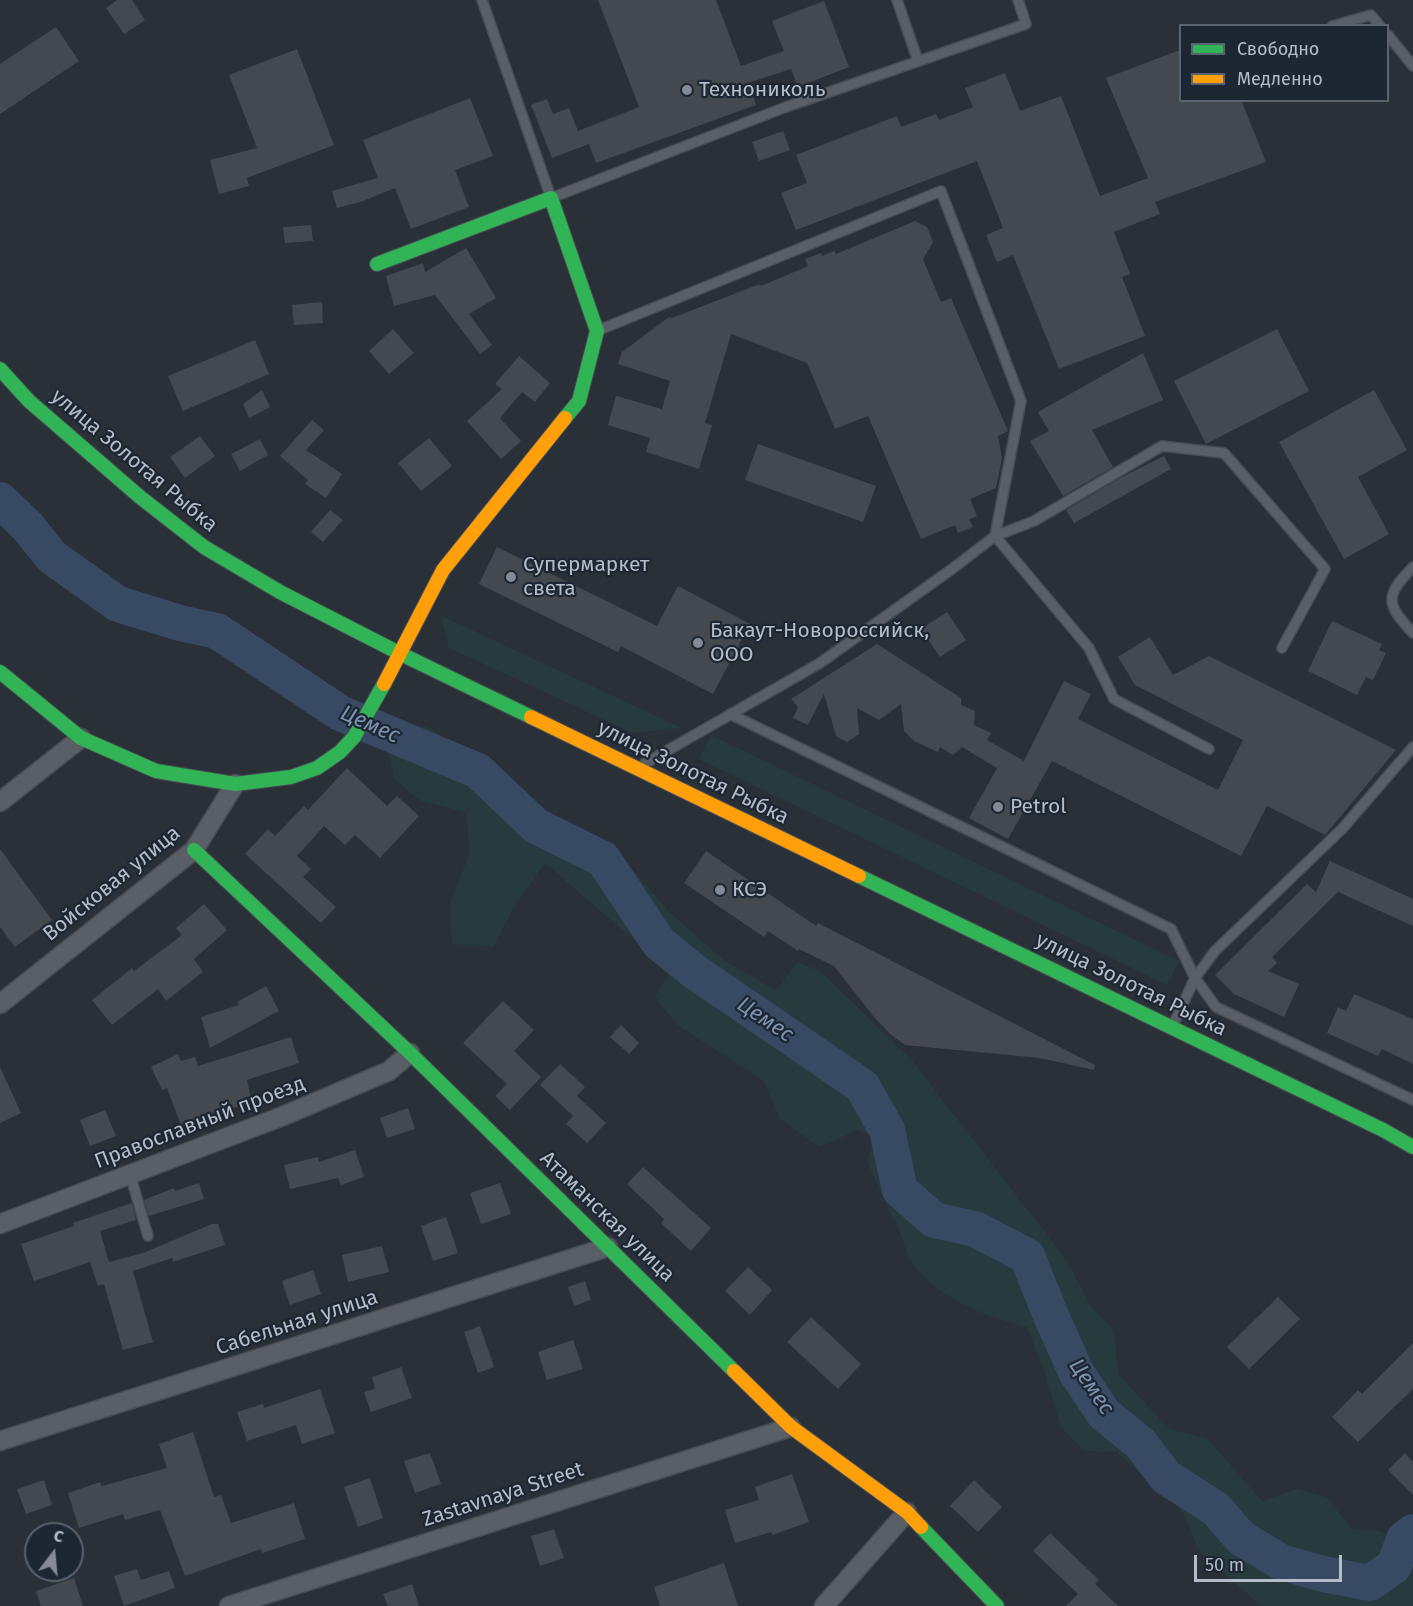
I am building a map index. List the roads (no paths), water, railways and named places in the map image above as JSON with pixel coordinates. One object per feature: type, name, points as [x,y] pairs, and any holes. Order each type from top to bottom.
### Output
[{"type":"main road","points":[[0,672],[81,738],[156,771],[236,784],[291,777],[317,768],[340,752],[354,737],[401,654],[443,570],[579,400],[597,330],[551,198],[377,264]]},
{"type":"main road","name":"улица Золотая Рыбка","points":[[0,369],[37,408],[140,498],[204,547],[280,592],[401,654],[1383,1130],[1413,1147]]},
{"type":"main road","name":"Атаманская улица","points":[[194,850],[410,1053],[791,1427],[907,1512],[997,1606]]},
{"type":"street","points":[[0,802],[81,738]]},
{"type":"street","name":"Войсковая улица","points":[[0,1004],[194,850],[236,784]]},
{"type":"street","name":"Православный проезд","points":[[0,1224],[283,1116],[389,1071],[410,1053]]},
{"type":"street","name":"Сабельная улица","points":[[0,1441],[608,1247]]},
{"type":"street","name":"Zastavnaya Street","points":[[229,1606],[791,1427]]},
{"type":"street","points":[[824,1606],[907,1512]]},
{"type":"lane","points":[[482,0],[551,198],[786,107],[1026,24],[1018,0]]},
{"type":"lane","points":[[897,0],[918,61]]},
{"type":"lane","points":[[1339,24],[1371,15],[1378,24]]},
{"type":"lane","points":[[1389,36],[1413,66]]},
{"type":"lane","points":[[597,330],[941,191],[1021,400],[995,536]]},
{"type":"lane","points":[[636,768],[820,663],[995,536],[1034,521],[1162,446],[1224,453],[1325,569],[1282,648]]},
{"type":"lane","points":[[995,536],[1089,648],[1114,699],[1209,749]]},
{"type":"lane","points":[[1413,567],[1395,586],[1391,602],[1396,616],[1413,633]]},
{"type":"lane","points":[[730,714],[1171,929],[1195,978],[1216,1007],[1413,1100]]},
{"type":"lane","points":[[1172,1028],[1195,978],[1215,951],[1342,829],[1413,747]]},
{"type":"lane","points":[[130,1174],[148,1236]]},
{"type":"waterway","name":"Цемес","points":[[0,500],[28,527],[52,557],[118,604],[180,623],[217,631],[340,713],[478,771],[536,826],[603,859],[659,943],[695,972],[862,1086],[887,1130],[900,1190],[934,1220],[975,1229],[1027,1256],[1076,1372],[1104,1414],[1140,1443],[1166,1477],[1216,1509],[1241,1538],[1281,1562],[1323,1574],[1370,1583],[1394,1566],[1404,1539],[1413,1532]]},
{"type":"place","name":"Технониколь","points":[[687,90]]},
{"type":"place","name":"Супермаркет света","points":[[511,577]]},
{"type":"place","name":"Бакаут-Новороссийск, ООО","points":[[698,643]]},
{"type":"place","name":"Petrol","points":[[998,807]]},
{"type":"place","name":"КСЭ","points":[[720,890]]}]
